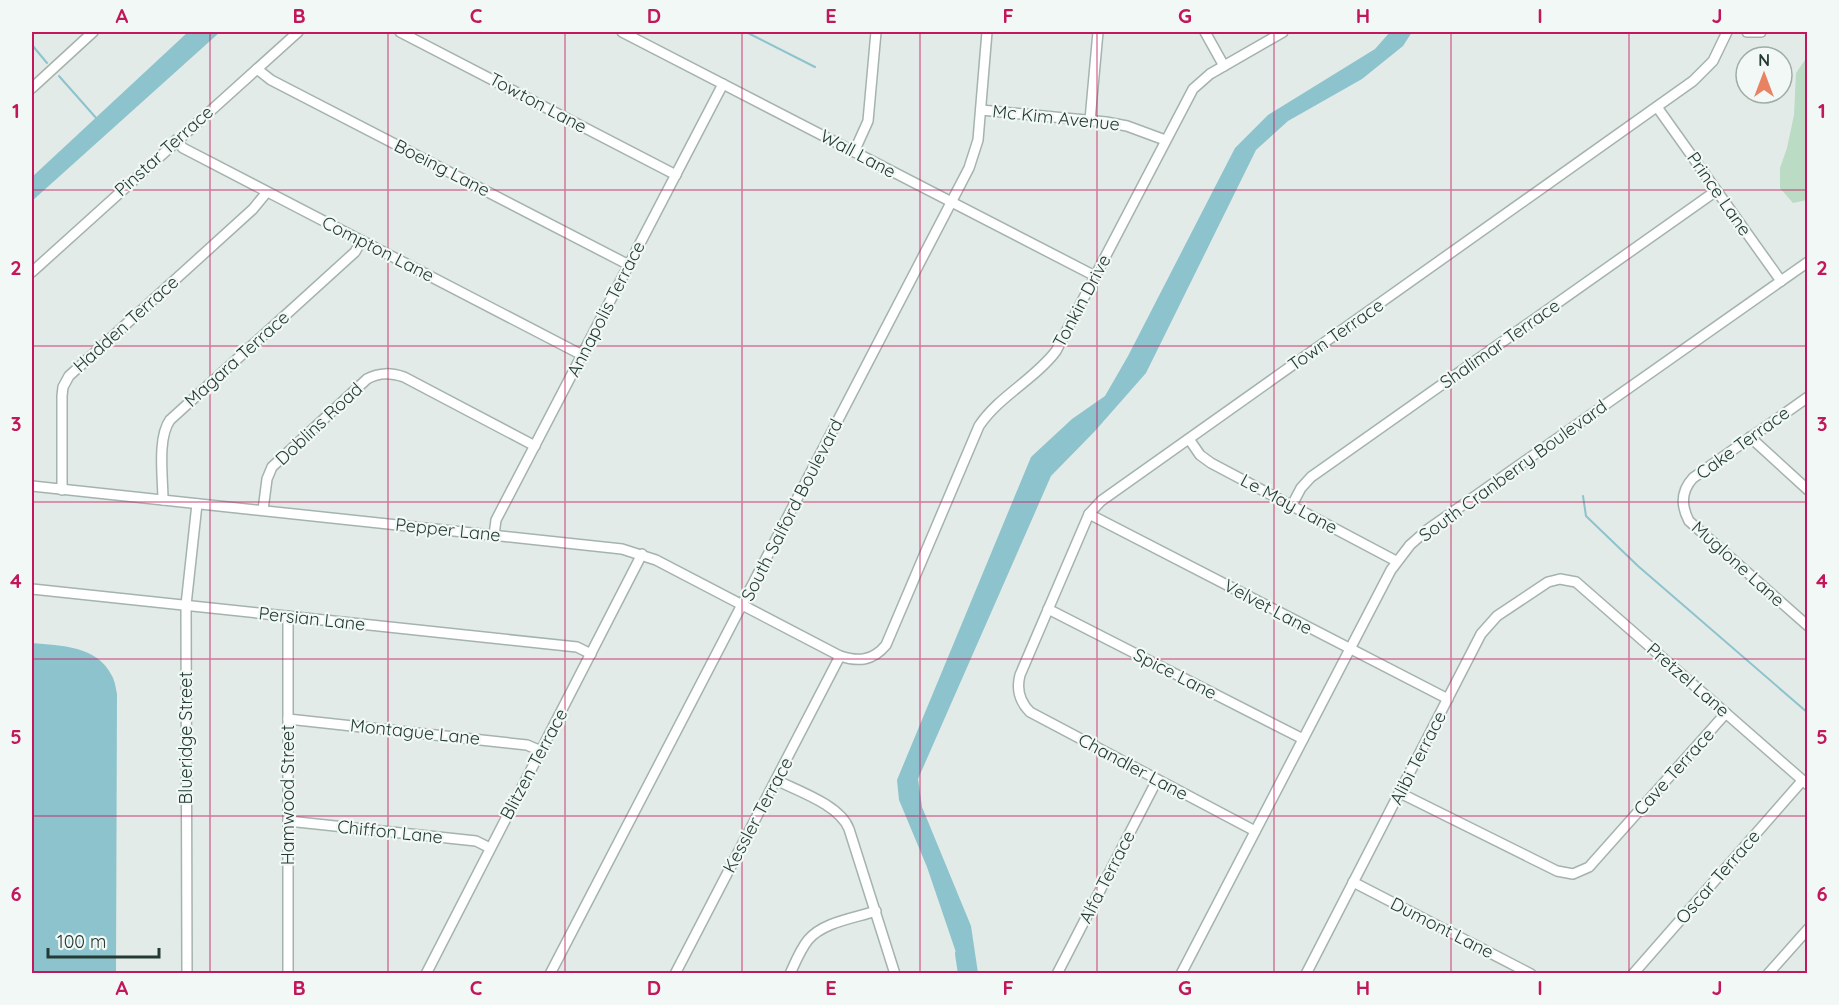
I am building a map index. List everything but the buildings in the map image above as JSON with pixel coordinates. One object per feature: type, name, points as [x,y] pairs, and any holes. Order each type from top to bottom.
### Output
[{"type":"street","points":[[32,88],[93,32]]},
{"type":"street","name":"Pinstar Terrace","points":[[32,272],[298,32]]},
{"type":"street","name":"Towton Lane","points":[[400,32],[676,175]]},
{"type":"street","name":"Wall Lane","points":[[622,32],[1095,276]]},
{"type":"street","points":[[854,152],[868,121],[876,32]]},
{"type":"street","name":"South Salford Boulevard","points":[[550,974],[974,156],[981,110],[987,32]]},
{"type":"street","points":[[1090,120],[1098,32]]},
{"type":"street","points":[[1205,32],[1224,66]]},
{"type":"street","name":"Tonkin Drive","points":[[840,656],[854,660],[868,659],[886,645],[979,426],[991,410],[1052,356],[1192,89],[1201,80],[1283,32]]},
{"type":"street","name":"Town Terrace","points":[[1019,694],[1020,675],[1048,609],[1089,514],[1101,501],[1658,107],[1707,69],[1719,52],[1727,32]]},
{"type":"street","points":[[1747,32],[1761,32]]},
{"type":"street","name":"Boeing Lane","points":[[257,69],[271,80],[628,265]]},
{"type":"street","name":"Annapolis Terrace","points":[[494,535],[496,520],[723,84]]},
{"type":"street","name":"Prince Lane","points":[[1658,107],[1781,281]]},
{"type":"street","name":"Mc Kim Avenue","points":[[981,110],[1090,120],[1127,126],[1165,140]]},
{"type":"street","name":"Compton Lane","points":[[176,140],[183,148],[582,355]]},
{"type":"street","name":"Shalimar Terrace","points":[[1292,505],[1301,488],[1311,477],[1716,191]]},
{"type":"street","name":"Hadden Terrace","points":[[62,490],[62,396],[63,387],[69,376],[253,209],[267,192]]},
{"type":"street","name":"Magara Terrace","points":[[164,500],[163,439],[170,420],[355,252],[361,241]]},
{"type":"street","name":"South Cranberry Boulevard","points":[[1181,974],[1396,561],[1410,545],[1427,530],[1808,262]]},
{"type":"street","name":"Doblins Road","points":[[263,510],[268,473],[278,460],[367,379],[380,374],[404,377],[535,446]]},
{"type":"street","name":"Cake Terrace","points":[[1684,495],[1693,478],[1808,397]]},
{"type":"street","points":[[1750,437],[1808,490]]},
{"type":"street","name":"Le May Lane","points":[[1189,439],[1200,455],[1211,463],[1396,561]]},
{"type":"street","name":"Pepper Lane","points":[[32,486],[622,549],[642,554],[840,656]]},
{"type":"street","name":"Muglone Lane","points":[[1684,495],[1684,508],[1689,521],[1808,626]]},
{"type":"street","name":"Blueridge Street","points":[[187,974],[186,605],[197,504]]},
{"type":"street","name":"Velvet Lane","points":[[1089,514],[1448,699]]},
{"type":"street","name":"Blitzen Terrace","points":[[426,974],[642,554]]},
{"type":"street","name":"Alibi Terrace","points":[[1307,973],[1488,624],[1548,582],[1566,579]]},
{"type":"street","name":"Pretzel Lane","points":[[1566,579],[1576,582],[1805,783]]},
{"type":"street","name":"Persian Lane","points":[[32,589],[577,647],[591,654]]},
{"type":"street","name":"Spice Lane","points":[[1048,609],[1303,739]]},
{"type":"street","name":"Hamwood Street","points":[[288,616],[288,974]]},
{"type":"street","name":"Kessler Terrace","points":[[675,974],[840,656]]},
{"type":"street","name":"Chandler Lane","points":[[1019,694],[1030,712],[1255,831]]},
{"type":"street","name":"Cave Terrace","points":[[1400,793],[1547,867],[1566,874],[1582,872],[1622,831],[1726,713]]},
{"type":"street","name":"Montague Lane","points":[[288,719],[527,744],[541,751]]},
{"type":"street","points":[[776,780],[833,809],[844,818],[896,974]]},
{"type":"street","name":"Alfa Terrace","points":[[1057,974],[1157,780]]},
{"type":"street","name":"Oscar Terrace","points":[[1633,974],[1805,783]]},
{"type":"street","name":"Chiffon Lane","points":[[288,821],[476,841],[490,848]]},
{"type":"street","name":"Dumont Lane","points":[[1353,882],[1531,974]]},
{"type":"street","points":[[790,974],[804,947],[814,934],[824,928],[876,911]]},
{"type":"street","points":[[1768,974],[1808,929]]},
{"type":"green space","points":[[1807,57],[1807,200],[1793,203],[1780,188],[1780,168],[1794,115],[1796,73]]},
{"type":"water","points":[[188,32],[220,32],[32,201],[32,177]]},
{"type":"water","points":[[1390,32],[1412,32],[1403,46],[1362,79],[1288,121],[1256,150],[1146,373],[1095,431],[1051,476],[918,779],[922,807],[971,926],[978,973],[963,973],[927,867],[899,800],[897,780],[1031,457],[1072,419],[1105,396],[1235,148],[1268,115],[1375,49]]},
{"type":"water","points":[[32,643],[66,647],[88,653],[105,666],[115,683],[117,694],[116,973],[32,973]]},
{"type":"waterway","points":[[746,32],[815,67]]},
{"type":"waterway","points":[[32,45],[47,63]]},
{"type":"waterway","points":[[59,76],[97,119]]},
{"type":"waterway","points":[[1583,496],[1586,516],[1638,566],[1808,713]]},
{"type":"waterway","points":[[959,954],[962,974]]}]
